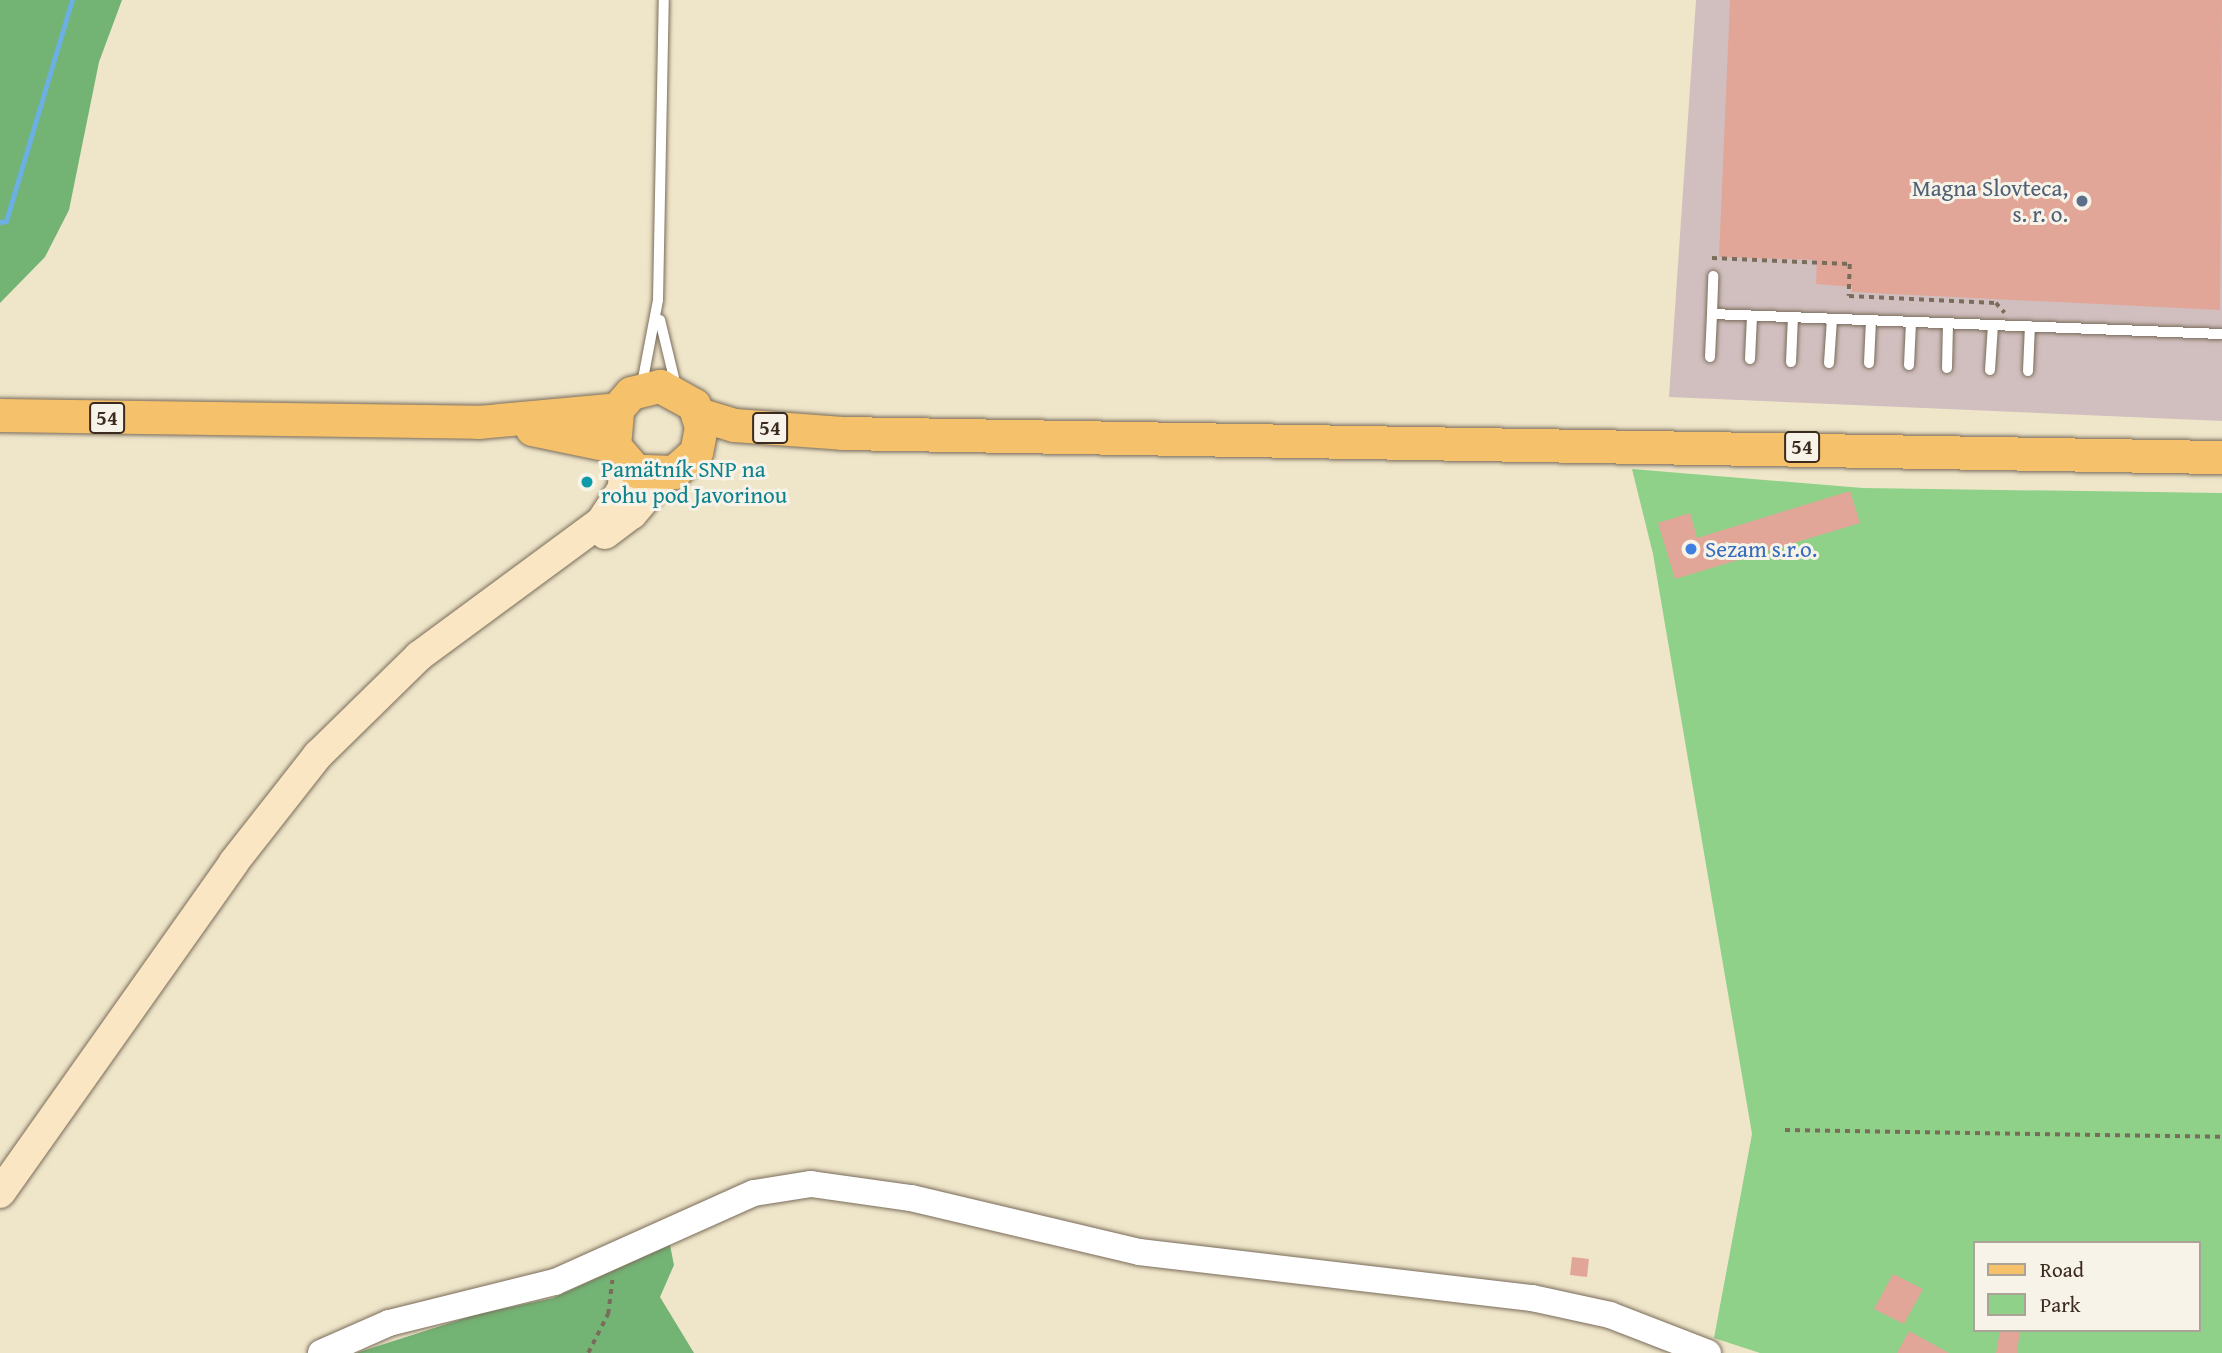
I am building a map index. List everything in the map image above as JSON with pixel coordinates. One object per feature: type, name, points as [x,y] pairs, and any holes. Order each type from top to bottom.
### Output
[{"type":"main road","name":"54","points":[[0,415],[478,422],[629,399],[689,403],[734,425],[842,433],[2222,457]]},
{"type":"main road","points":[[0,1193],[234,862],[335,735],[419,656],[534,572],[617,505],[619,454],[629,399]]},
{"type":"main road","points":[[689,403],[696,452]]},
{"type":"main road","name":"54","points":[[478,422],[619,454],[665,475],[696,452],[738,439],[842,433]]},
{"type":"main road","points":[[534,572],[620,524],[665,475]]},
{"type":"street","points":[[321,1353],[389,1324],[555,1282],[754,1194],[832,1185],[1139,1252],[1532,1298],[1610,1315],[1708,1353]]},
{"type":"lane","points":[[664,0],[658,300],[665,353],[689,403]]},
{"type":"lane","points":[[1710,357],[1713,276]]},
{"type":"lane","points":[[629,399],[658,300]]},
{"type":"lane","points":[[1712,314],[2222,334]]},
{"type":"lane","points":[[1750,359],[1752,316]]},
{"type":"lane","points":[[1791,362],[1793,317]]},
{"type":"lane","points":[[1829,363],[1832,319]]},
{"type":"lane","points":[[1869,363],[1871,320]]},
{"type":"lane","points":[[1909,365],[1911,322]]},
{"type":"lane","points":[[1947,368],[1948,323]]},
{"type":"lane","points":[[1990,370],[1993,325]]},
{"type":"lane","points":[[2028,371],[2030,326]]},
{"type":"path","points":[[1712,258],[1850,264],[1849,296],[1996,303],[2009,317]]},
{"type":"path","points":[[1785,1130],[2222,1137]]},
{"type":"path","points":[[588,1353],[613,1298],[606,1261]]},
{"type":"shaded area","points":[[1696,0],[2222,0],[2222,421],[1669,397]]},
{"type":"green space","points":[[0,0],[122,0],[99,62],[69,210],[45,257],[0,303]]},
{"type":"green space","points":[[1632,469],[1863,488],[2222,493],[2222,1353],[1760,1353],[1714,1338],[1752,1134],[1653,554]]},
{"type":"green space","points":[[670,1245],[674,1265],[660,1297],[694,1353],[356,1353],[475,1315],[553,1298]]},
{"type":"building","points":[[1730,0],[2222,0],[2220,310],[1852,292],[1852,287],[1816,284],[1817,260],[1719,257]]},
{"type":"building","points":[[1850,491],[1860,523],[1675,579],[1658,523],[1690,513],[1697,538]]},
{"type":"building","points":[[1572,1257],[1589,1259],[1587,1277],[1570,1275]]},
{"type":"building","points":[[1893,1274],[1923,1289],[1904,1324],[1874,1309]]},
{"type":"building","points":[[1909,1331],[1949,1353],[1897,1353]]},
{"type":"building","points":[[2000,1332],[2020,1332],[2017,1353],[1996,1353]]},
{"type":"waterway","points":[[0,222],[6,221],[72,0]]},
{"type":"place","name":"Magna Slovteca, s. r. o.","points":[[2082,201]]},
{"type":"place","name":"Pamätník SNP na rohu pod Javorinou","points":[[587,482]]},
{"type":"place","name":"Sezam s.r.o.","points":[[1691,549]]}]
